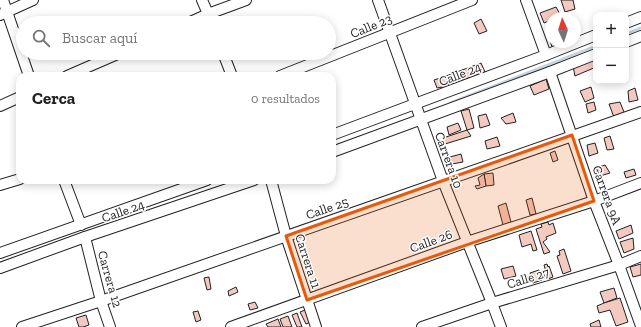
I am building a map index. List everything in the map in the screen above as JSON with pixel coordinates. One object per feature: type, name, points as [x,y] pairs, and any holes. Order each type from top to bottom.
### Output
[{"type":"street","points":[[3,0],[4,13],[16,44]]},
{"type":"street","points":[[4,13],[33,0]]},
{"type":"street","points":[[202,0],[209,16]]},
{"type":"street","points":[[216,16],[246,0]]},
{"type":"street","name":"Carrera 10","points":[[378,0],[443,181],[501,327]]},
{"type":"street","name":"Calle 23","points":[[336,54],[472,0]]},
{"type":"street","points":[[526,0],[546,55]]},
{"type":"street","points":[[629,22],[641,17]]},
{"type":"street","name":"Calle 24","points":[[336,134],[416,105],[593,36]]},
{"type":"street","points":[[629,41],[641,36]]},
{"type":"street","points":[[336,150],[593,55]]},
{"type":"street","points":[[22,60],[26,72]]},
{"type":"street","points":[[76,72],[104,60]]},
{"type":"street","points":[[226,60],[230,72]]},
{"type":"street","name":"Calle 23","points":[[290,72],[320,60]]},
{"type":"street","name":"Carrera 9A","points":[[550,72],[594,201],[619,265],[639,326]]},
{"type":"street","points":[[0,106],[16,99]]},
{"type":"street","name":"Calle 25","points":[[22,327],[101,301],[641,112]]},
{"type":"street","points":[[0,186],[16,180]]},
{"type":"street","name":"Calle 26","points":[[231,327],[467,242],[594,201],[641,183]]},
{"type":"street","points":[[66,184],[81,225]]},
{"type":"street","name":"Calle 24","points":[[0,253],[196,184]]},
{"type":"street","name":"Calle 24","points":[[0,268],[242,184]]},
{"type":"street","name":"Carrera 11","points":[[272,184],[286,236],[316,327]]},
{"type":"street","name":"Carrera 12","points":[[85,238],[101,301],[110,327]]},
{"type":"street","name":"Calle 27","points":[[422,327],[492,303],[619,265],[641,256]]},
{"type":"highlighted area","points":[[572,135],[594,201],[307,300],[286,236]]},
{"type":"building","points":[[561,0],[573,0],[575,9],[565,12]]},
{"type":"building","points":[[556,7],[559,12],[545,12],[544,23],[540,13]]},
{"type":"building","points":[[481,19],[487,31],[479,34],[474,23]]},
{"type":"building","points":[[593,59],[593,68],[575,76],[573,66]]},
{"type":"building","points":[[481,63],[485,72],[452,84],[446,76]]},
{"type":"building","points":[[446,76],[449,86],[437,88],[434,80]]},
{"type":"building","points":[[546,79],[549,89],[534,95],[530,86]]},
{"type":"building","points":[[591,87],[594,98],[585,102],[580,91]]},
{"type":"building","points":[[635,88],[638,100],[629,102],[628,91]]},
{"type":"building","points":[[594,102],[596,110],[588,113],[586,104]]},
{"type":"building","points":[[620,102],[624,112],[615,120],[609,104]]},
{"type":"building","points":[[469,109],[474,128],[467,130],[461,111]]},
{"type":"building","points":[[513,113],[516,122],[506,124],[501,118]]},
{"type":"building","points":[[486,114],[490,125],[480,128],[478,116]]},
{"type":"building","points":[[458,123],[461,130],[449,135],[447,127]]},
{"type":"building","points":[[467,130],[471,136],[445,144],[443,138]]},
{"type":"building","points":[[610,136],[614,149],[607,150],[604,138]]},
{"type":"building","points":[[497,137],[500,146],[487,149],[485,141]]},
{"type":"building","points":[[595,143],[598,153],[589,156],[587,145]]},
{"type":"building","points":[[555,151],[558,160],[553,162],[550,153]]},
{"type":"building","points":[[461,154],[463,162],[452,164],[450,157]]},
{"type":"building","points":[[605,165],[610,173],[600,176],[596,168]]},
{"type":"building","points":[[634,169],[636,175],[626,178],[624,172]]},
{"type":"building","points":[[493,173],[494,185],[486,186],[484,174]]},
{"type":"building","points":[[484,174],[486,186],[477,189],[475,186],[480,185],[478,178]]},
{"type":"building","points":[[532,198],[536,214],[530,215],[526,200]]},
{"type":"building","points":[[506,203],[511,222],[503,225],[498,206]]},
{"type":"building","points":[[548,222],[549,225],[553,223],[556,233],[546,237],[547,239],[543,242],[550,252],[544,254],[536,229],[542,227],[541,224]]},
{"type":"building","points":[[631,225],[633,233],[619,239],[616,231]]},
{"type":"building","points":[[531,231],[537,250],[533,251],[531,244],[522,247],[519,235]]},
{"type":"building","points":[[633,238],[634,249],[624,253],[620,242]]},
{"type":"building","points":[[564,249],[571,271],[563,274],[557,256],[560,255],[559,251]]},
{"type":"building","points":[[547,264],[553,277],[548,279],[544,265]]},
{"type":"building","points":[[641,264],[641,275],[633,277],[630,267]]},
{"type":"building","points":[[513,266],[516,276],[504,279],[501,269]]},
{"type":"building","points":[[539,270],[539,272],[544,271],[545,278],[533,283],[533,281],[529,282],[528,276],[531,275],[530,273]]},
{"type":"building","points":[[209,277],[211,289],[207,290],[204,278]]},
{"type":"building","points":[[236,287],[238,292],[229,296],[228,291]]},
{"type":"building","points":[[614,288],[617,298],[604,303],[600,292]]},
{"type":"building","points":[[620,298],[628,322],[616,326],[610,310],[599,313],[597,306]]},
{"type":"building","points":[[255,302],[258,308],[250,310],[248,304]]},
{"type":"building","points":[[305,310],[311,322],[306,324],[300,312]]},
{"type":"building","points":[[198,311],[201,320],[196,322],[193,312]]},
{"type":"building","points":[[297,313],[302,327],[297,327],[292,315]]},
{"type":"building","points":[[86,315],[89,325],[79,327],[76,318]]},
{"type":"building","points":[[288,316],[292,327],[283,327],[280,319]]},
{"type":"building","points":[[278,319],[281,327],[268,327],[266,324]]},
{"type":"building","points":[[599,320],[601,327],[591,327],[590,324]]},
{"type":"waterway","points":[[629,33],[641,28]]},
{"type":"waterway","points":[[450,103],[593,47]]}]
